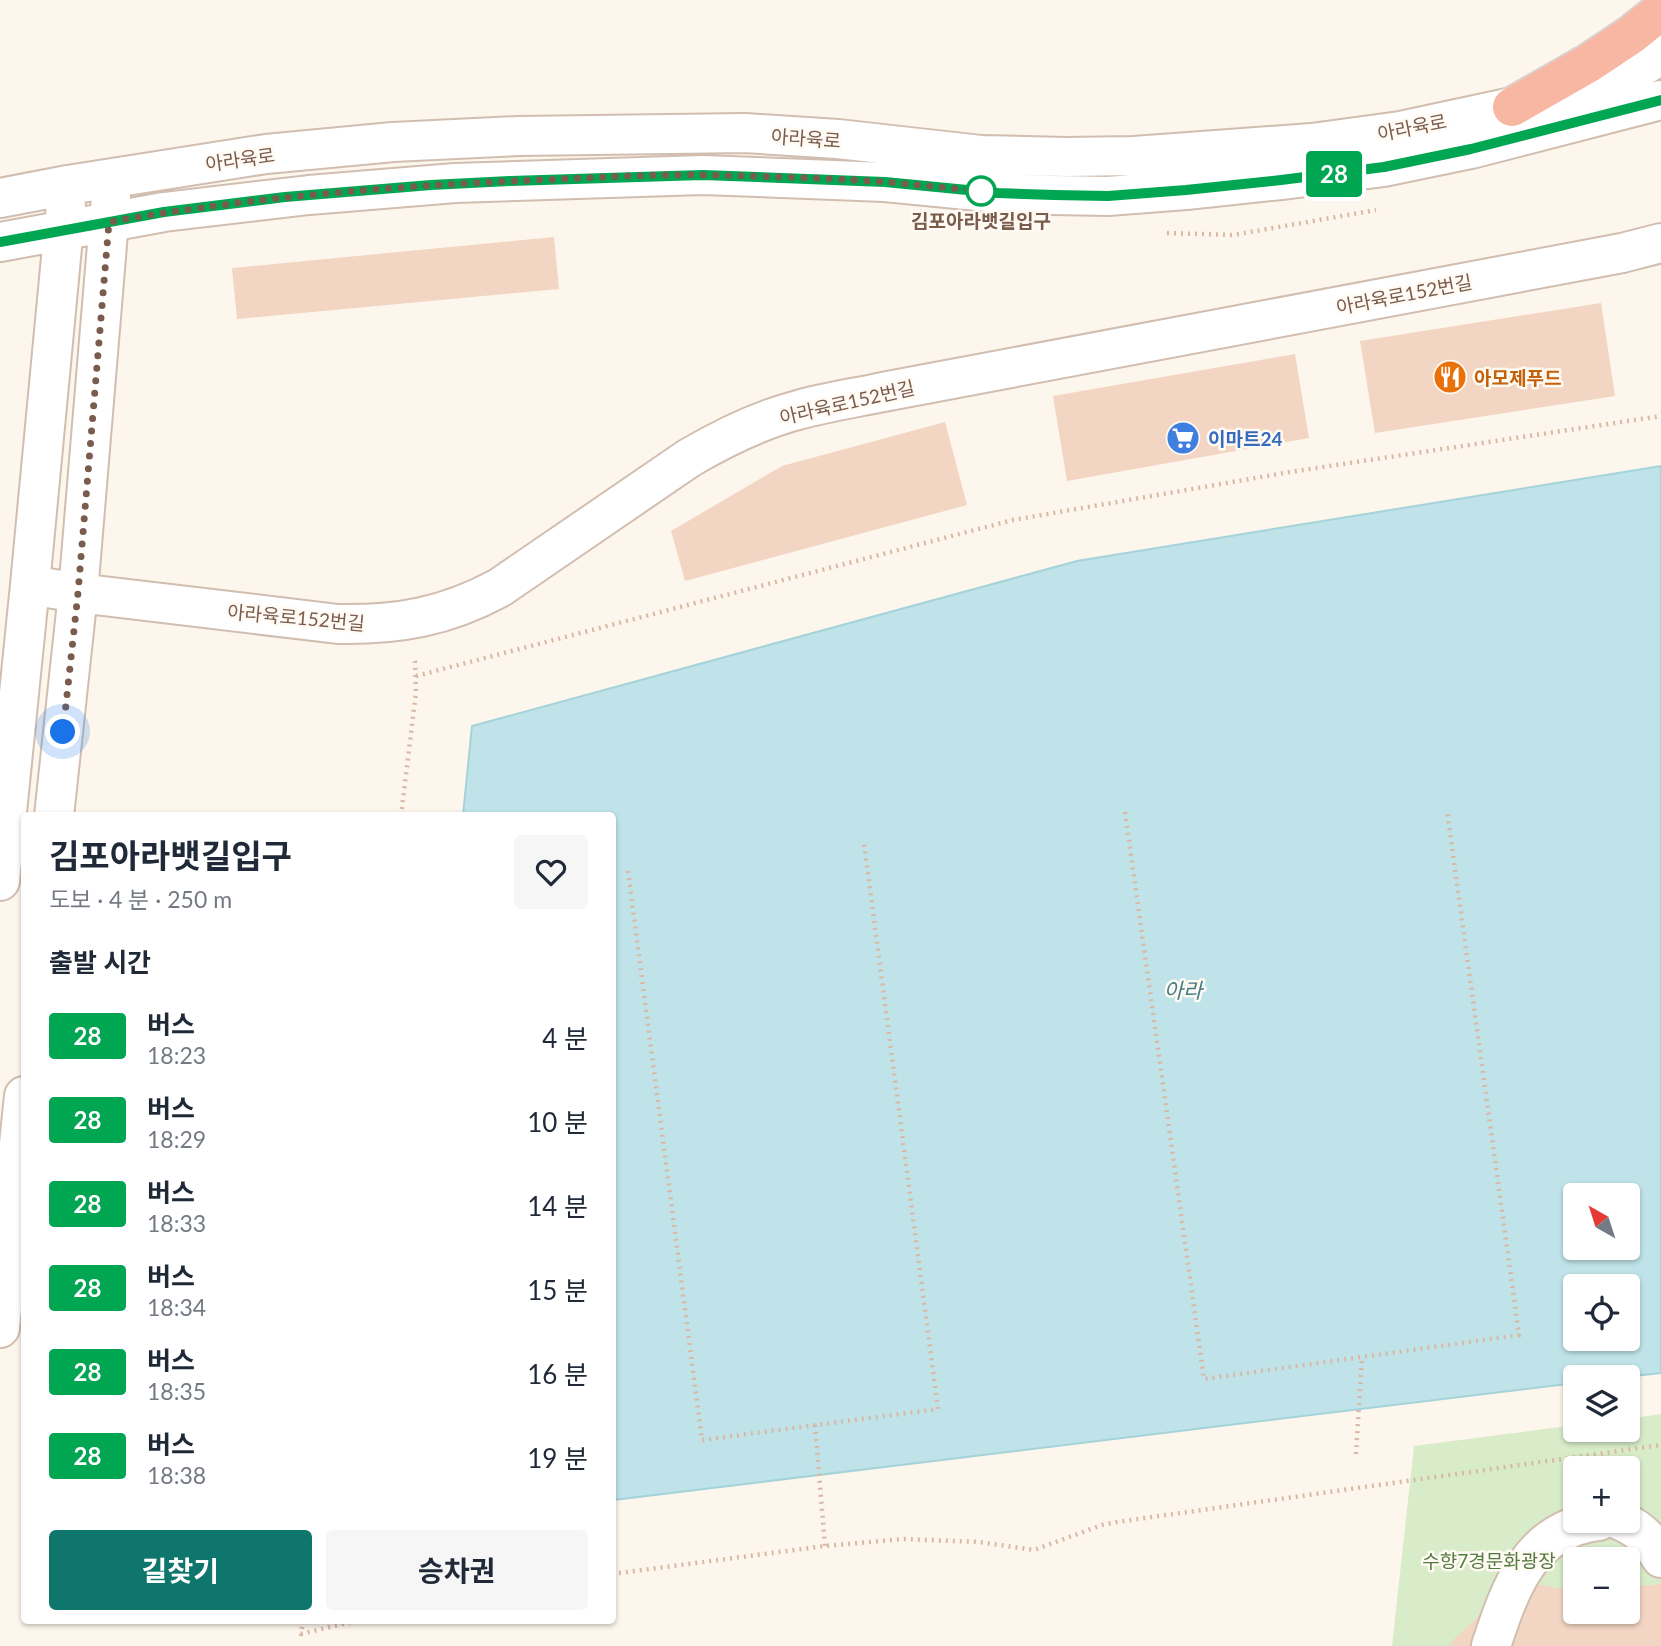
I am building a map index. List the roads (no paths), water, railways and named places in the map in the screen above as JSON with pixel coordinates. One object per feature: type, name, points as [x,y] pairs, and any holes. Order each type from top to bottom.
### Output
[{"type":"highway","points":[[1512,107],[1589,63],[1661,11]]},
{"type":"street","name":"아라육로","points":[[0,198],[266,154],[393,142],[531,136],[745,133],[838,139],[981,155],[1066,157],[1134,156],[1311,143],[1400,131],[1512,107],[1608,79],[1643,66],[1661,55]]},
{"type":"street","name":"아라육로","points":[[0,242],[164,212],[309,195],[455,183],[703,175],[885,182],[998,193],[1054,195],[1108,196],[1186,190],[1384,167],[1471,149],[1661,100]]},
{"type":"street","points":[[54,812],[78,593],[113,178]]},
{"type":"street","points":[[0,881],[68,185]]},
{"type":"street","name":"아라육로152번길","points":[[30,585],[338,624],[366,624],[427,617],[474,602],[499,588],[712,445],[796,410],[1622,253],[1661,243]]},
{"type":"street","points":[[0,1328],[21,1125]]},
{"type":"street","points":[[1491,1646],[1505,1604],[1519,1574],[1548,1540],[1563,1531]]},
{"type":"street","points":[[1640,1531],[1661,1558]]},
{"type":"water","name":"아라","points":[[1661,466],[1661,1373],[1640,1375],[1640,1365],[1563,1365],[1563,1384],[616,1500],[616,812],[463,812],[472,726],[1077,561]]},
{"type":"place","name":"김포아라뱃길입구","points":[[981,191]]},
{"type":"place","name":"아모제푸드","points":[[1450,377]]},
{"type":"place","name":"이마트24","points":[[1183,438]]},
{"type":"park label","name":"수향7경문화광장","points":[[1489,1560]]}]
